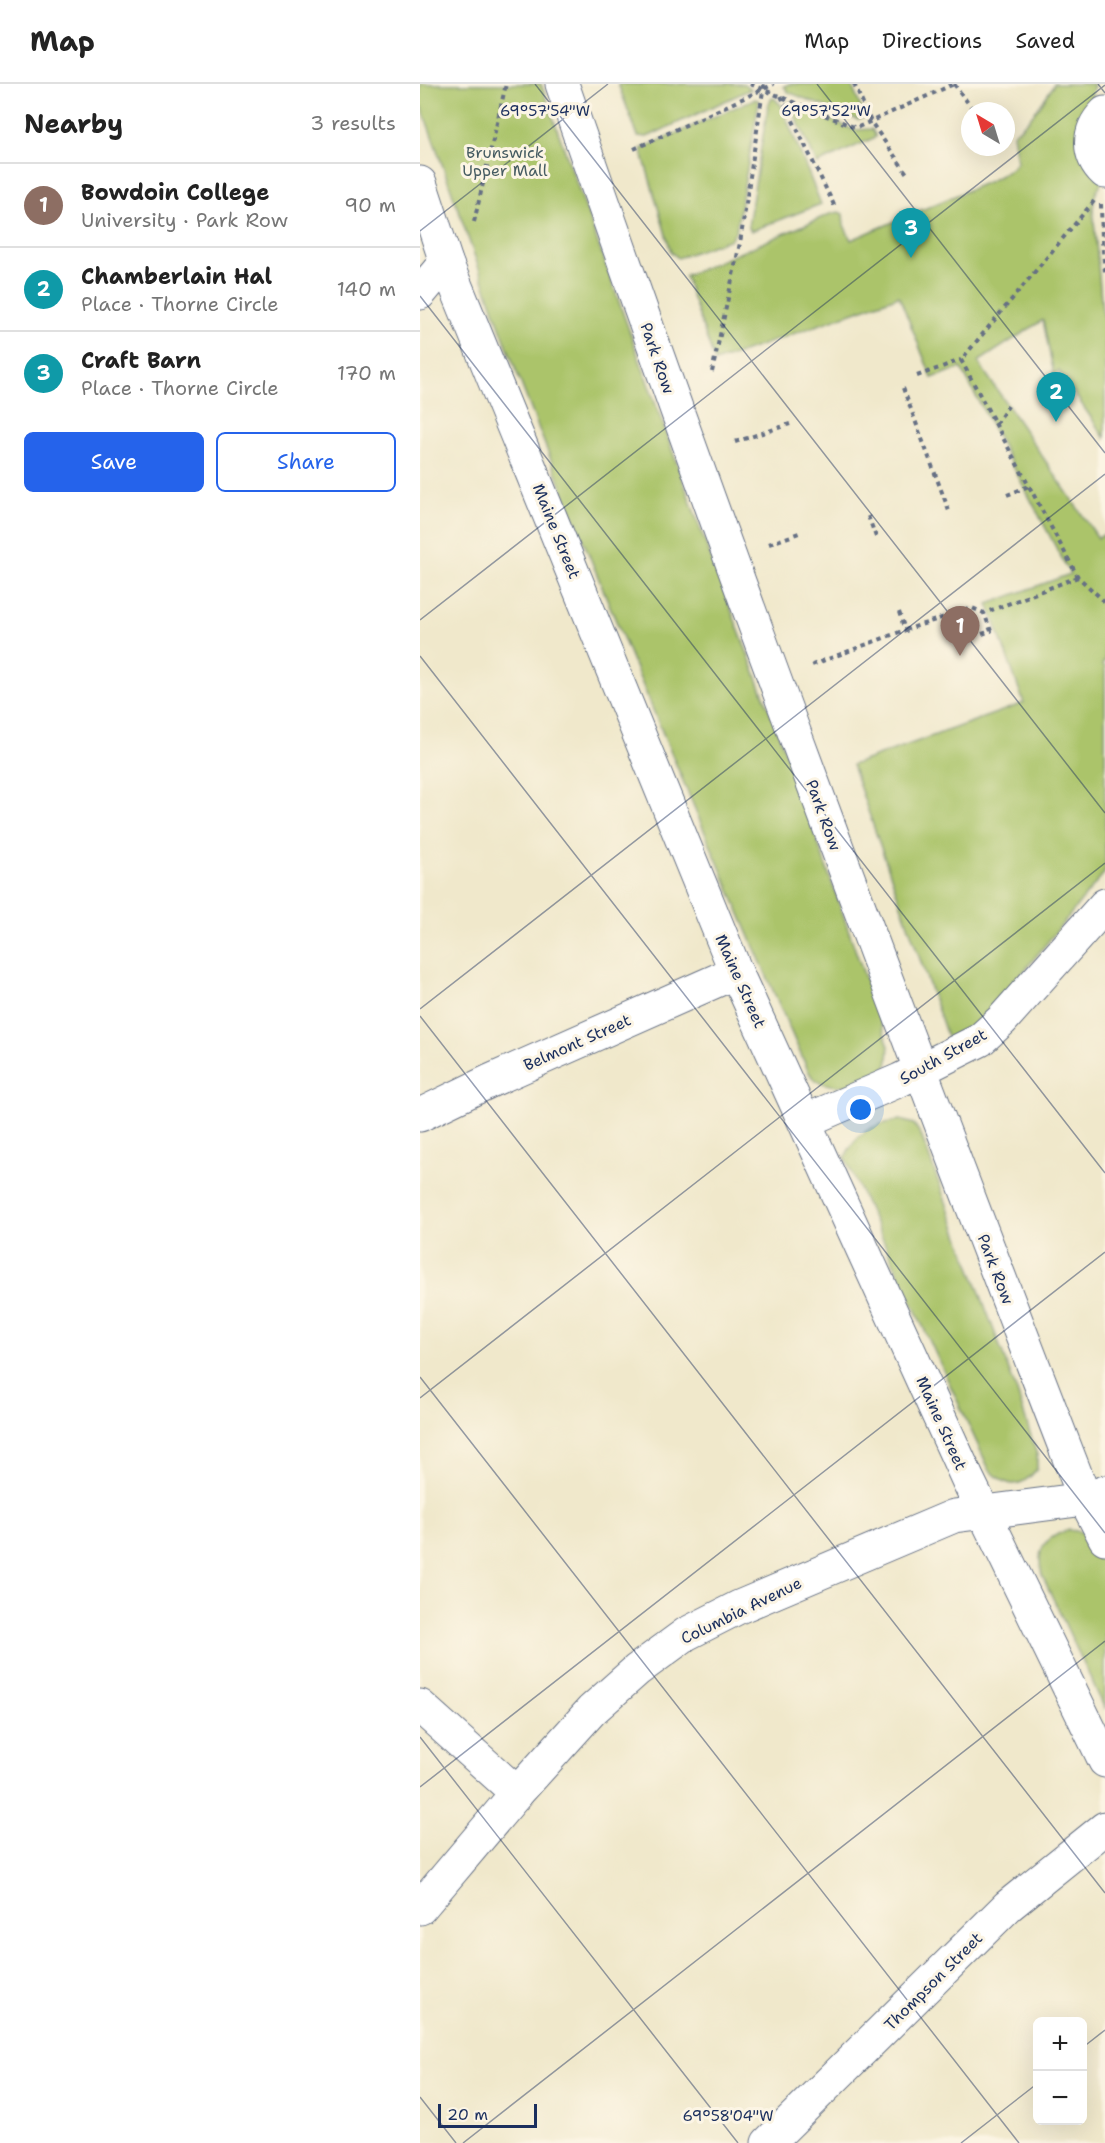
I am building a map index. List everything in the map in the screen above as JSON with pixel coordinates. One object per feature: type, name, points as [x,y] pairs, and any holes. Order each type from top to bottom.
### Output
[{"type":"street","name":"Park Row","points":[[562,84],[692,453],[920,1070],[1095,1496],[1105,1538]]},
{"type":"street","points":[[1103,189],[1098,165],[1092,154],[1091,142],[1093,129],[1105,113]]},
{"type":"street","name":"Maine Street","points":[[420,183],[446,262],[736,972],[984,1512],[1105,1761]]},
{"type":"street","points":[[420,293],[446,262]]},
{"type":"street","name":"South Street","points":[[805,1121],[920,1070],[980,1040],[1002,1020],[1105,905]]},
{"type":"street","name":"Belmont Street","points":[[420,1115],[490,1081],[736,972]]},
{"type":"street","name":"Columbia Avenue","points":[[420,1908],[517,1793],[592,1710],[637,1670],[686,1634],[739,1607],[942,1520],[954,1516],[1095,1496]]},
{"type":"street","points":[[420,1706],[517,1793]]},
{"type":"street","name":"Thompson Street","points":[[768,2143],[1008,1906],[1105,1828]]},
{"type":"path","points":[[474,222],[506,84]]},
{"type":"path","points":[[750,84],[763,87],[856,128],[954,84],[967,102]]},
{"type":"path","points":[[634,149],[763,87],[774,84]]},
{"type":"path","points":[[854,84],[871,122],[908,175]]},
{"type":"path","points":[[712,372],[740,243],[763,87]]},
{"type":"path","points":[[780,96],[835,207]]},
{"type":"path","points":[[1103,189],[1102,240],[1105,272]]},
{"type":"path","points":[[917,376],[961,360],[1103,189]]},
{"type":"path","points":[[961,360],[1078,577],[1105,602]]},
{"type":"path","points":[[903,388],[949,511]]},
{"type":"path","points":[[996,424],[1008,406]]},
{"type":"path","points":[[735,442],[790,424]]},
{"type":"path","points":[[1007,495],[1029,486]]},
{"type":"path","points":[[867,516],[876,537]]},
{"type":"path","points":[[769,544],[799,533]]},
{"type":"path","points":[[812,665],[972,608],[984,613],[1078,577]]},
{"type":"path","points":[[899,612],[906,631]]},
{"type":"path","points":[[982,634],[991,630],[984,613]]},
{"type":"green space","name":"Brunswick Upper Mall","points":[[420,84],[541,84],[705,542],[793,772],[889,1046],[887,1065],[874,1078],[853,1085],[831,1085],[813,1078],[807,1068],[661,729],[527,399],[420,103]]},
{"type":"green space","points":[[618,84],[744,84],[751,89],[647,137],[638,136]]},
{"type":"green space","points":[[789,84],[851,84],[865,117],[858,120],[788,92],[784,86]]},
{"type":"green space","points":[[1054,84],[1094,84],[1082,143],[1102,181],[1095,195],[1093,209],[1102,310],[1105,319],[1105,438],[1059,371],[1054,375],[1043,320],[978,362],[1098,538],[1105,534],[1105,661],[1102,664],[1105,667],[1105,872],[1006,993],[973,1026],[948,1039],[852,765],[1024,703],[988,604],[1070,574],[961,368],[932,378],[899,296],[715,362],[685,276],[830,214],[839,212],[843,214],[844,225],[851,240],[992,180],[1011,169],[1017,162],[1015,132],[1036,111]]},
{"type":"green space","points":[[774,98],[781,105],[821,204],[751,231],[748,226],[768,106]]},
{"type":"green space","points":[[754,99],[759,102],[736,231],[731,239],[678,258],[671,252],[641,149]]},
{"type":"green space","points":[[789,102],[854,130],[872,129],[876,137],[817,164]]},
{"type":"green space","points":[[900,1120],[914,1124],[921,1135],[1017,1392],[1037,1455],[1037,1469],[1025,1481],[1008,1483],[989,1469],[845,1158],[854,1142],[866,1131]]},
{"type":"green space","points":[[1067,1530],[1088,1535],[1096,1543],[1105,1563],[1105,1709],[1042,1575],[1040,1566],[1043,1546]]},
{"type":"place","name":"Craft Barn","points":[[911,258]]},
{"type":"place","name":"Chamberlain Hal","points":[[1056,422]]},
{"type":"place","name":"Bowdoin College","points":[[960,656]]}]
